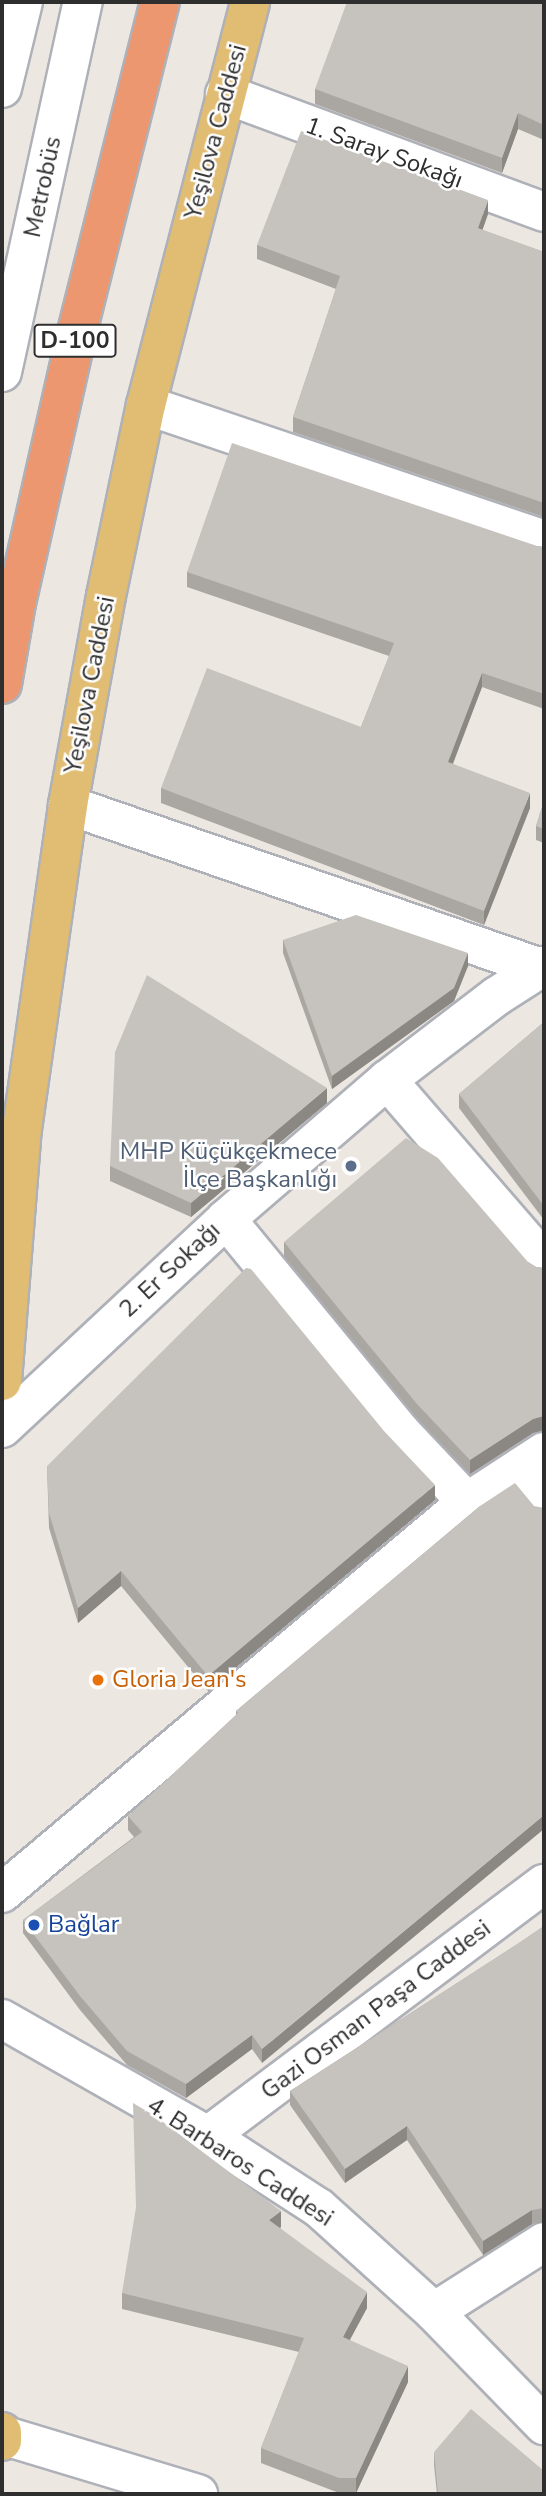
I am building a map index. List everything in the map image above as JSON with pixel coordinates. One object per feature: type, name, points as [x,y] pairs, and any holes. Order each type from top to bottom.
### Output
[{"type":"highway","name":"D-100","points":[[2,684],[16,603],[74,344],[160,2]]},
{"type":"main road","name":"Yeşilova Caddesi","points":[[2,1381],[22,1129],[68,805],[106,596],[146,405],[250,2]]},
{"type":"main road","points":[[2,2433],[2,2441]]},
{"type":"street","points":[[2,88],[23,2]]},
{"type":"street","name":"Metrobüs","points":[[2,372],[83,2]]},
{"type":"street","name":"1. Saray Sokağı","points":[[225,94],[544,212]]},
{"type":"street","points":[[146,405],[544,540]]},
{"type":"street","points":[[68,805],[543,967]]},
{"type":"street","name":"2. Er Sokağı","points":[[2,1428],[226,1219],[387,1080],[496,996],[543,967]]},
{"type":"street","points":[[387,1080],[544,1261]]},
{"type":"street","points":[[226,1219],[401,1432],[467,1502]]},
{"type":"street","points":[[2,1893],[467,1502],[533,1459],[544,1501]]},
{"type":"street","name":"Gazi Osman Paşa Caddesi","points":[[208,2136],[544,1884]]},
{"type":"street","name":"4. Barbaros Caddesi","points":[[2,2019],[208,2136],[319,2208],[434,2312],[544,2425]]},
{"type":"street","points":[[434,2312],[544,2242]]},
{"type":"street","points":[[2,2433],[198,2494]]},
{"type":"building","points":[[347,2],[544,2],[544,125],[518,113],[502,158],[315,89]]},
{"type":"building","points":[[301,131],[488,200],[478,228],[544,252],[544,503],[293,417],[340,276],[257,245]]},
{"type":"building","points":[[232,443],[544,547],[544,694],[482,673],[448,762],[530,793],[484,911],[161,788],[207,668],[361,727],[394,643],[187,572]]},
{"type":"building","points":[[544,801],[544,829],[536,826]]},
{"type":"building","points":[[356,915],[468,953],[454,988],[332,1076],[283,940]]},
{"type":"building","points":[[147,975],[327,1088],[191,1203],[110,1166],[115,1052]]},
{"type":"building","points":[[544,1022],[544,1206],[459,1094]]},
{"type":"building","points":[[406,1138],[438,1158],[528,1262],[544,1268],[544,1416],[533,1419],[470,1460],[417,1404],[284,1242]]},
{"type":"building","points":[[246,1268],[251,1269],[384,1431],[435,1485],[208,1676],[121,1571],[78,1608],[49,1513],[47,1466]]},
{"type":"building","points":[[515,1483],[534,1506],[544,1508],[544,1815],[262,2049],[252,2035],[186,2084],[127,2051],[80,1996],[23,1920],[142,1832],[128,1816],[238,1713],[236,1711],[480,1506]]},
{"type":"building","points":[[544,1926],[544,2208],[532,2210],[483,2241],[407,2126],[345,2169],[290,2091]]},
{"type":"building","points":[[133,2103],[155,2116],[281,2211],[269,2220],[367,2292],[343,2337],[408,2366],[356,2478],[339,2478],[261,2448],[304,2338],[122,2293],[136,2207]]},
{"type":"building","points":[[471,2409],[544,2471],[544,2494],[438,2494],[434,2452]]},
{"type":"place","name":"MHP Küçükçekmece İlçe Başkanlığı","points":[[351,1166]]},
{"type":"place","name":"Gloria Jean's","points":[[98,1680]]},
{"type":"place","name":"Bağlar","points":[[34,1925]]}]
